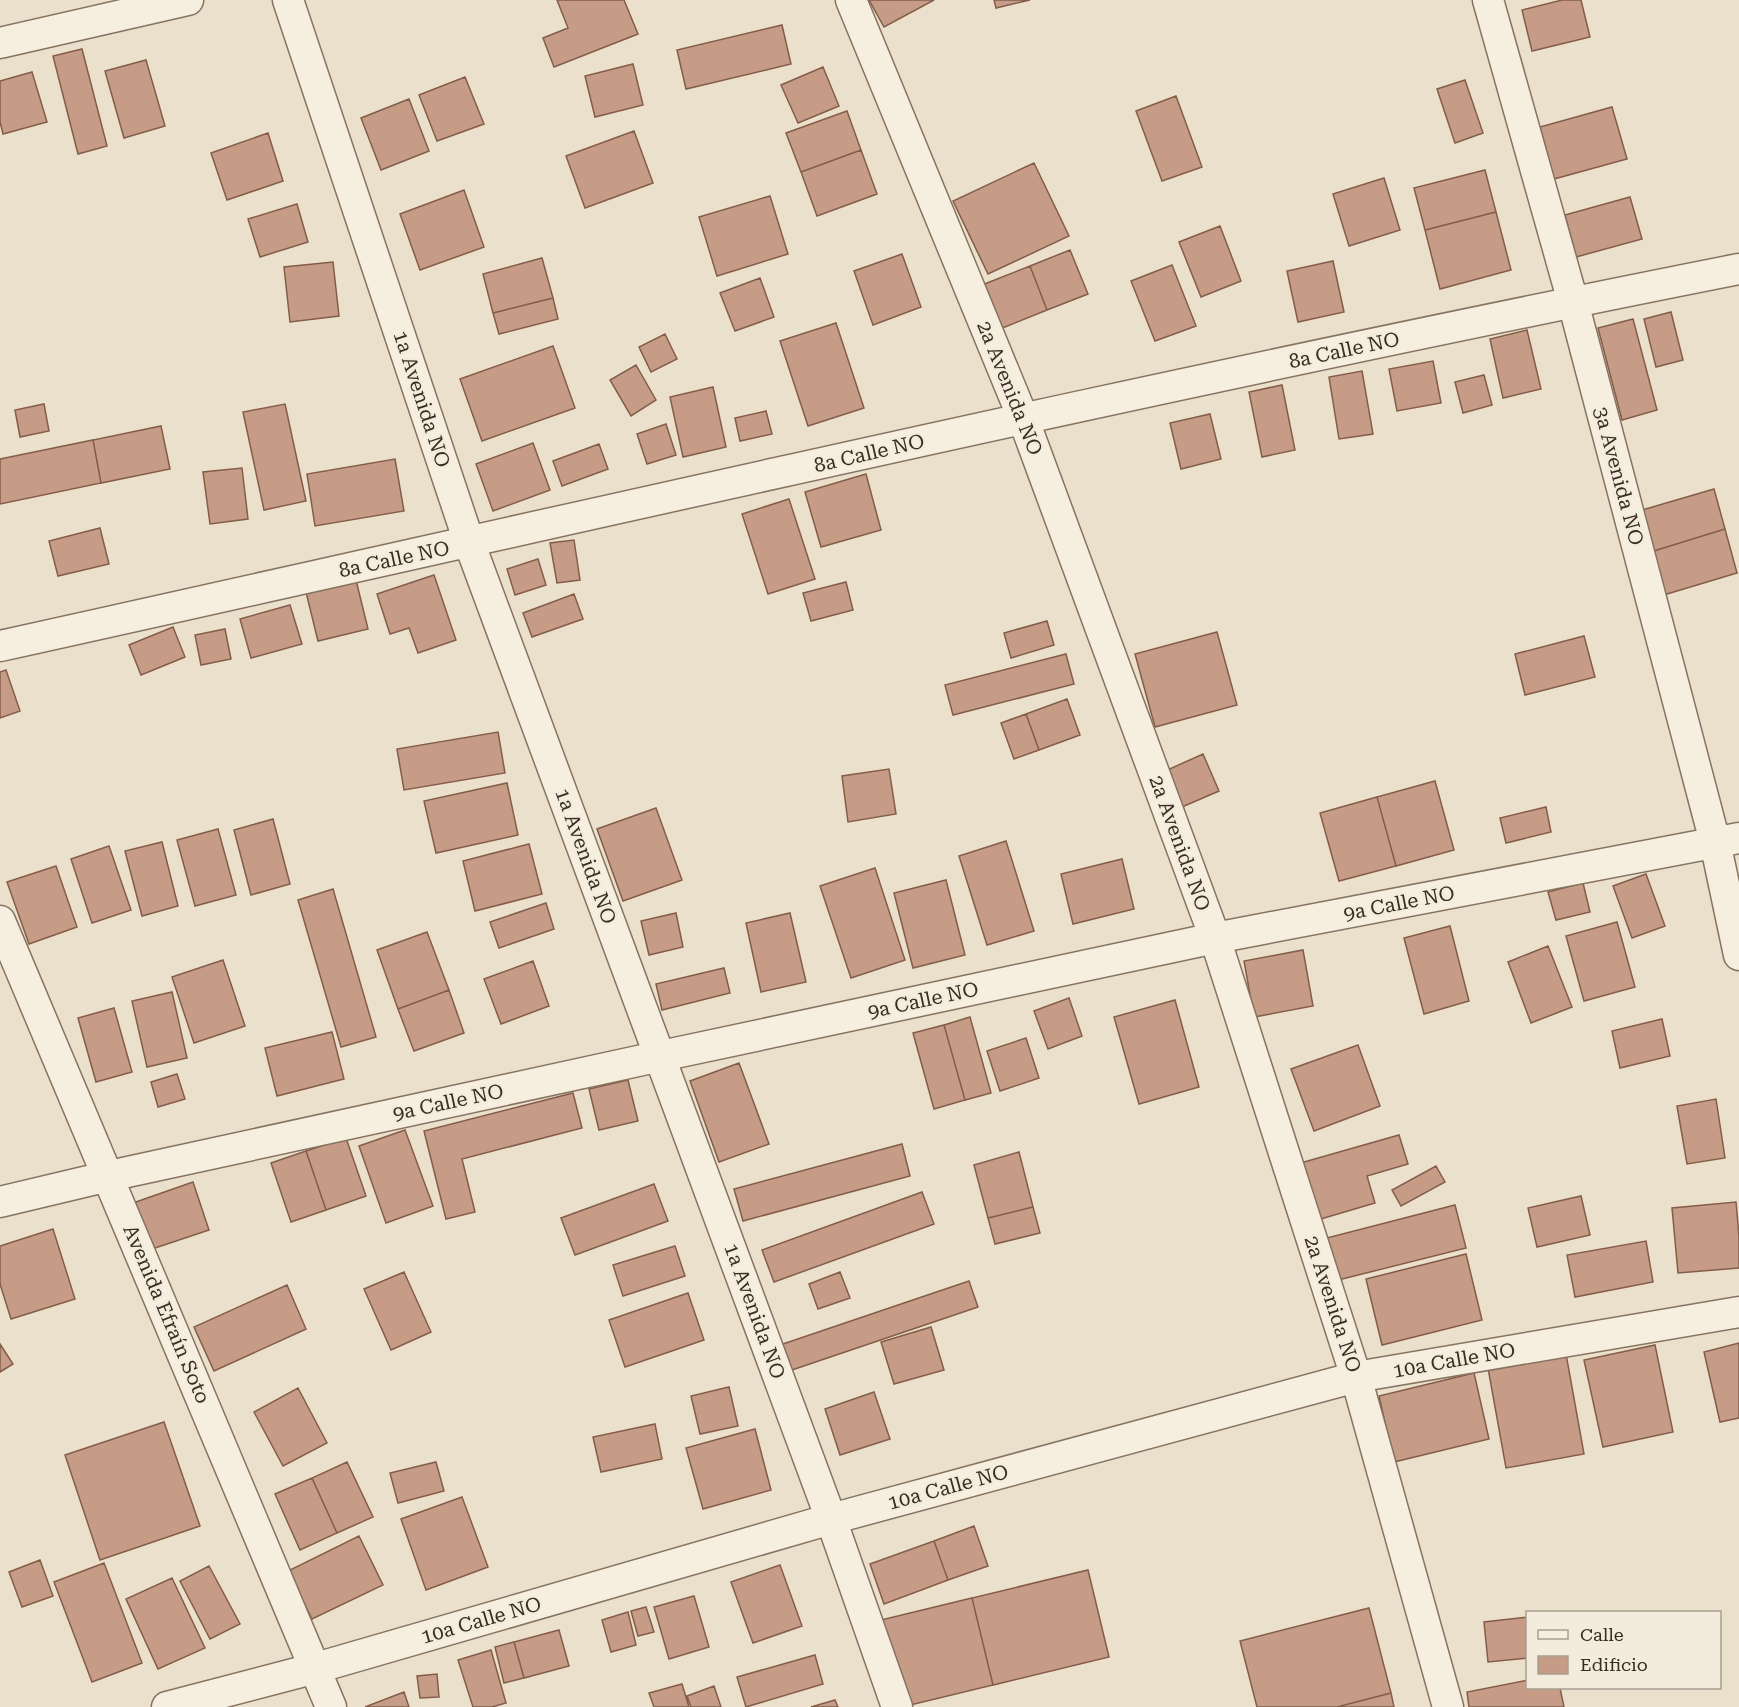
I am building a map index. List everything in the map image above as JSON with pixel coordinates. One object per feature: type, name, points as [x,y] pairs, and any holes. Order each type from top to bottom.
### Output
[{"type":"street","points":[[0,43],[188,0]]},
{"type":"street","name":"1a Avenida NO","points":[[288,0],[469,542],[661,1056],[831,1519],[897,1707]]},
{"type":"street","name":"2a Avenida NO","points":[[851,0],[1023,418],[1215,938],[1356,1377],[1448,1707]]},
{"type":"street","name":"3a Avenida NO","points":[[1488,0],[1727,840],[1739,955]]},
{"type":"street","name":"8a Calle NO","points":[[0,646],[1023,418],[1739,269]]},
{"type":"street","name":"9a Calle NO","points":[[0,1202],[109,1176],[661,1056],[1215,938],[1727,840]]},
{"type":"street","name":"Avenida Efraín Soto","points":[[0,921],[331,1707]]},
{"type":"street","name":"10a Calle NO","points":[[167,1707],[316,1668],[831,1519],[1356,1377],[1739,1312]]},
{"type":"building","points":[[557,0],[624,0],[638,34],[554,67],[543,38],[568,28]]},
{"type":"building","points":[[869,0],[934,0],[884,27]]},
{"type":"building","points":[[994,0],[1030,0],[996,8]]},
{"type":"building","points":[[1562,0],[1581,0],[1590,37],[1532,51],[1522,10]]},
{"type":"building","points":[[782,25],[791,64],[686,89],[677,50]]},
{"type":"building","points":[[82,49],[107,146],[78,154],[53,56]]},
{"type":"building","points":[[146,60],[165,126],[124,138],[105,71]]},
{"type":"building","points":[[633,64],[643,105],[595,117],[585,76]]},
{"type":"building","points":[[823,67],[839,106],[798,123],[781,85]]},
{"type":"building","points":[[32,72],[47,122],[3,134],[0,122],[0,81]]},
{"type":"building","points":[[465,77],[484,124],[437,141],[419,95]]},
{"type":"building","points":[[1465,80],[1483,133],[1455,143],[1437,89]]},
{"type":"building","points":[[1176,96],[1202,167],[1162,181],[1136,111]]},
{"type":"building","points":[[409,99],[429,151],[381,170],[361,118]]},
{"type":"building","points":[[1612,107],[1627,159],[1554,179],[1540,127]]},
{"type":"building","points":[[847,111],[861,150],[801,172],[786,133]]},
{"type":"building","points":[[634,131],[653,183],[585,208],[566,156]]},
{"type":"building","points":[[268,133],[283,181],[227,200],[211,153]]},
{"type":"building","points":[[861,150],[877,194],[817,216],[801,172]]},
{"type":"building","points":[[1034,163],[1069,236],[988,274],[953,201]]},
{"type":"building","points":[[1485,170],[1496,212],[1425,230],[1414,188]]},
{"type":"building","points":[[1384,178],[1400,230],[1349,246],[1333,194]]},
{"type":"building","points":[[464,190],[484,247],[420,270],[400,214]]},
{"type":"building","points":[[770,196],[788,254],[717,276],[699,217]]},
{"type":"building","points":[[1630,197],[1642,239],[1576,257],[1565,215]]},
{"type":"building","points":[[297,204],[308,242],[260,257],[248,219]]},
{"type":"building","points":[[1496,212],[1511,270],[1440,289],[1425,230]]},
{"type":"building","points":[[1220,226],[1241,281],[1201,297],[1179,242]]},
{"type":"building","points":[[1070,250],[1088,294],[1047,310],[1030,266]]},
{"type":"building","points":[[902,254],[921,307],[873,325],[854,271]]},
{"type":"building","points":[[542,258],[553,298],[493,313],[483,274]]},
{"type":"building","points":[[1333,261],[1344,312],[1298,322],[1287,271]]},
{"type":"building","points":[[333,262],[339,316],[290,322],[284,267]]},
{"type":"building","points":[[1172,265],[1196,326],[1155,341],[1131,281]]},
{"type":"building","points":[[1030,266],[1047,310],[1000,329],[982,285]]},
{"type":"building","points":[[760,278],[774,317],[735,331],[720,293]]},
{"type":"building","points":[[553,298],[558,319],[499,334],[493,313]]},
{"type":"building","points":[[1671,312],[1683,360],[1656,367],[1644,319]]},
{"type":"building","points":[[1633,319],[1657,410],[1622,420],[1598,328]]},
{"type":"building","points":[[836,323],[864,408],[808,426],[780,341]]},
{"type":"building","points":[[1527,330],[1541,389],[1503,398],[1490,339]]},
{"type":"building","points":[[665,334],[677,359],[651,372],[639,347]]},
{"type":"building","points":[[553,346],[575,408],[482,441],[460,379]]},
{"type":"building","points":[[1433,361],[1441,403],[1397,411],[1389,369]]},
{"type":"building","points":[[636,365],[656,400],[631,416],[610,380]]},
{"type":"building","points":[[1362,371],[1373,434],[1339,439],[1329,377]]},
{"type":"building","points":[[1484,375],[1492,405],[1463,413],[1455,382]]},
{"type":"building","points":[[1282,385],[1295,450],[1262,457],[1249,392]]},
{"type":"building","points":[[713,387],[726,447],[683,457],[670,397]]},
{"type":"building","points":[[44,404],[49,431],[20,437],[15,410]]},
{"type":"building","points":[[285,404],[306,501],[264,510],[243,412]]},
{"type":"building","points":[[766,411],[772,434],[740,441],[735,418]]},
{"type":"building","points":[[1210,414],[1221,459],[1181,469],[1170,423]]},
{"type":"building","points":[[666,424],[676,455],[647,464],[637,434]]},
{"type":"building","points":[[161,426],[170,469],[101,483],[93,440]]},
{"type":"building","points":[[93,440],[101,483],[0,504],[0,459]]},
{"type":"building","points":[[533,443],[550,490],[493,511],[476,464]]},
{"type":"building","points":[[599,444],[608,469],[562,486],[553,461]]},
{"type":"building","points":[[395,459],[404,511],[315,526],[307,474]]},
{"type":"building","points":[[242,468],[248,519],[210,524],[203,472]]},
{"type":"building","points":[[866,474],[881,530],[821,547],[805,492]]},
{"type":"building","points":[[1714,489],[1725,529],[1644,554],[1632,513]]},
{"type":"building","points":[[789,499],[815,579],[768,594],[742,514]]},
{"type":"building","points":[[100,528],[109,564],[58,576],[49,541]]},
{"type":"building","points":[[1725,529],[1737,573],[1657,597],[1644,554]]},
{"type":"building","points":[[574,540],[580,580],[557,583],[550,543]]},
{"type":"building","points":[[538,559],[546,585],[515,595],[507,569]]},
{"type":"building","points":[[434,575],[456,640],[418,653],[409,628],[390,634],[377,594]]},
{"type":"building","points":[[356,580],[368,629],[318,641],[306,592]]},
{"type":"building","points":[[846,582],[853,610],[811,621],[803,593]]},
{"type":"building","points":[[574,594],[583,619],[532,637],[523,613]]},
{"type":"building","points":[[290,605],[302,644],[251,658],[240,619]]},
{"type":"building","points":[[1047,621],[1054,645],[1011,658],[1004,633]]},
{"type":"building","points":[[173,627],[185,657],[141,675],[129,645]]},
{"type":"building","points":[[225,629],[231,659],[201,665],[195,635]]},
{"type":"building","points":[[1217,632],[1237,705],[1155,727],[1135,654]]},
{"type":"building","points":[[1584,636],[1595,677],[1525,695],[1515,654]]},
{"type":"building","points":[[1066,654],[1074,684],[953,715],[945,685]]},
{"type":"building","points":[[6,670],[20,711],[0,718],[0,672]]},
{"type":"building","points":[[1067,699],[1080,735],[1039,750],[1026,714]]},
{"type":"building","points":[[1026,714],[1039,750],[1014,759],[1001,723]]},
{"type":"building","points":[[498,732],[505,773],[404,790],[397,749]]},
{"type":"building","points":[[1203,754],[1219,791],[1182,807],[1165,771]]},
{"type":"building","points":[[889,769],[896,814],[848,822],[842,776]]},
{"type":"building","points":[[1435,781],[1454,850],[1396,866],[1377,797]]},
{"type":"building","points":[[507,783],[518,835],[436,853],[424,801]]},
{"type":"building","points":[[1377,797],[1396,866],[1339,881],[1320,813]]},
{"type":"building","points":[[1546,807],[1551,832],[1506,843],[1500,818]]},
{"type":"building","points":[[656,808],[682,880],[623,901],[597,829]]},
{"type":"building","points":[[273,819],[290,884],[251,895],[234,830]]},
{"type":"building","points":[[218,829],[236,895],[195,906],[177,840]]},
{"type":"building","points":[[1006,841],[1034,931],[987,945],[959,856]]},
{"type":"building","points":[[162,842],[178,906],[142,916],[125,851]]},
{"type":"building","points":[[529,844],[542,894],[475,911],[463,861]]},
{"type":"building","points":[[109,846],[131,910],[92,923],[71,859]]},
{"type":"building","points":[[1122,859],[1134,909],[1073,924],[1061,874]]},
{"type":"building","points":[[56,866],[77,927],[29,944],[7,882]]},
{"type":"building","points":[[875,868],[905,960],[851,978],[820,886]]},
{"type":"building","points":[[1646,874],[1665,926],[1632,938],[1613,886]]},
{"type":"building","points":[[946,880],[965,955],[913,968],[894,893]]},
{"type":"building","points":[[1583,883],[1590,912],[1556,920],[1548,892]]},
{"type":"building","points":[[333,889],[376,1037],[341,1047],[298,900]]},
{"type":"building","points":[[546,903],[554,929],[499,948],[490,922]]},
{"type":"building","points":[[676,913],[683,947],[649,955],[641,921]]},
{"type":"building","points":[[790,913],[806,982],[761,992],[746,923]]},
{"type":"building","points":[[1617,922],[1635,987],[1584,1001],[1566,936]]},
{"type":"building","points":[[1450,926],[1469,1001],[1424,1014],[1404,938]]},
{"type":"building","points":[[427,932],[449,990],[398,1009],[377,950]]},
{"type":"building","points":[[1548,946],[1572,1007],[1531,1023],[1508,962]]},
{"type":"building","points":[[1303,950],[1313,1006],[1254,1017],[1244,961]]},
{"type":"building","points":[[223,960],[245,1026],[194,1043],[172,977]]},
{"type":"building","points":[[533,961],[549,1006],[501,1024],[484,979]]},
{"type":"building","points":[[724,968],[730,993],[662,1010],[656,984]]},
{"type":"building","points":[[449,990],[464,1033],[414,1051],[398,1009]]},
{"type":"building","points":[[172,992],[187,1058],[147,1067],[132,1001]]},
{"type":"building","points":[[1069,998],[1082,1036],[1048,1049],[1034,1011]]},
{"type":"building","points":[[1175,1000],[1199,1087],[1139,1104],[1114,1017]]},
{"type":"building","points":[[114,1008],[132,1072],[96,1082],[78,1018]]},
{"type":"building","points":[[970,1017],[991,1093],[965,1100],[944,1025]]},
{"type":"building","points":[[1662,1019],[1670,1056],[1620,1068],[1612,1031]]},
{"type":"building","points":[[944,1025],[965,1100],[934,1109],[913,1033]]},
{"type":"building","points":[[332,1032],[344,1079],[277,1096],[265,1048]]},
{"type":"building","points":[[1026,1038],[1039,1078],[1000,1091],[987,1051]]},
{"type":"building","points":[[1358,1045],[1380,1106],[1314,1131],[1291,1069]]},
{"type":"building","points":[[739,1063],[769,1144],[719,1162],[690,1081]]},
{"type":"building","points":[[177,1074],[185,1099],[158,1107],[151,1082]]},
{"type":"building","points":[[628,1080],[638,1121],[599,1130],[589,1089]]},
{"type":"building","points":[[573,1093],[582,1128],[462,1159],[475,1212],[446,1219],[424,1131]]},
{"type":"building","points":[[1716,1099],[1725,1158],[1687,1164],[1677,1106]]},
{"type":"building","points":[[405,1130],[433,1206],[386,1223],[359,1146]]},
{"type":"building","points":[[1399,1135],[1408,1164],[1367,1176],[1375,1203],[1314,1221],[1297,1164]]},
{"type":"building","points":[[346,1138],[366,1196],[326,1210],[306,1151]]},
{"type":"building","points":[[902,1144],[910,1176],[743,1221],[734,1189]]},
{"type":"building","points":[[306,1151],[326,1210],[291,1222],[271,1163]]},
{"type":"building","points":[[1019,1152],[1033,1207],[988,1218],[974,1165]]},
{"type":"building","points":[[1436,1166],[1445,1182],[1401,1206],[1392,1190]]},
{"type":"building","points":[[193,1182],[209,1230],[149,1250],[133,1203]]},
{"type":"building","points":[[654,1184],[668,1221],[575,1255],[561,1218]]},
{"type":"building","points":[[922,1192],[934,1224],[774,1282],[762,1250]]},
{"type":"building","points":[[1581,1196],[1590,1235],[1537,1247],[1528,1208]]},
{"type":"building","points":[[1736,1202],[1739,1268],[1678,1273],[1672,1208]]},
{"type":"building","points":[[1455,1205],[1466,1248],[1334,1281],[1323,1239]]},
{"type":"building","points":[[1033,1207],[1040,1233],[995,1244],[988,1218]]},
{"type":"building","points":[[53,1229],[75,1299],[11,1319],[0,1284],[0,1246]]},
{"type":"building","points":[[1646,1241],[1653,1282],[1575,1297],[1567,1255]]},
{"type":"building","points":[[675,1246],[685,1276],[623,1296],[613,1265]]},
{"type":"building","points":[[1466,1254],[1482,1320],[1382,1345],[1366,1279]]},
{"type":"building","points":[[404,1272],[431,1332],[391,1350],[364,1289]]},
{"type":"building","points":[[840,1272],[850,1298],[818,1309],[809,1284]]},
{"type":"building","points":[[969,1281],[978,1307],[786,1372],[777,1346]]},
{"type":"building","points":[[287,1285],[306,1329],[214,1371],[194,1327]]},
{"type":"building","points":[[688,1293],[704,1340],[625,1367],[609,1320]]},
{"type":"building","points":[[931,1327],[944,1370],[894,1384],[881,1342]]},
{"type":"building","points":[[1739,1343],[1739,1418],[1720,1422],[1704,1352]]},
{"type":"building","points":[[0,1344],[13,1364],[0,1372]]},
{"type":"building","points":[[1655,1345],[1673,1432],[1603,1447],[1584,1360]]},
{"type":"building","points":[[1566,1354],[1584,1454],[1506,1468],[1488,1368]]},
{"type":"building","points":[[1474,1373],[1489,1439],[1394,1462],[1379,1396]]},
{"type":"building","points":[[729,1387],[738,1426],[700,1434],[691,1396]]},
{"type":"building","points":[[298,1388],[327,1443],[283,1466],[254,1412]]},
{"type":"building","points":[[874,1392],[890,1439],[840,1455],[825,1409]]},
{"type":"building","points":[[164,1422],[200,1526],[100,1560],[65,1455]]},
{"type":"building","points":[[655,1424],[662,1459],[601,1472],[593,1437]]},
{"type":"building","points":[[755,1429],[771,1490],[703,1509],[686,1448]]},
{"type":"building","points":[[347,1462],[373,1517],[337,1533],[312,1478]]},
{"type":"building","points":[[436,1462],[444,1491],[398,1503],[390,1473]]},
{"type":"building","points":[[312,1478],[337,1533],[300,1550],[275,1494]]},
{"type":"building","points":[[462,1497],[488,1567],[426,1590],[401,1519]]},
{"type":"building","points":[[974,1526],[988,1566],[948,1580],[934,1541]]},
{"type":"building","points":[[359,1536],[383,1585],[312,1619],[288,1571]]},
{"type":"building","points":[[934,1541],[948,1580],[884,1604],[870,1564]]},
{"type":"building","points":[[40,1560],[53,1596],[22,1607],[9,1572]]},
{"type":"building","points":[[104,1563],[142,1663],[92,1682],[54,1582]]},
{"type":"building","points":[[780,1565],[802,1626],[753,1643],[731,1582]]},
{"type":"building","points":[[209,1566],[240,1624],[210,1639],[180,1581]]},
{"type":"building","points":[[1088,1570],[1109,1657],[993,1685],[972,1598]]},
{"type":"building","points":[[172,1578],[205,1648],[158,1669],[126,1599]]},
{"type":"building","points":[[694,1596],[709,1647],[669,1659],[654,1607]]},
{"type":"building","points":[[972,1598],[993,1685],[902,1707],[881,1620]]},
{"type":"building","points":[[646,1607],[654,1632],[638,1636],[631,1611]]},
{"type":"building","points":[[1369,1608],[1391,1693],[1337,1707],[1257,1707],[1240,1641]]},
{"type":"building","points":[[628,1612],[636,1645],[611,1652],[602,1620]]},
{"type":"building","points":[[1526,1617],[1526,1658],[1488,1662],[1484,1622]]},
{"type":"building","points":[[559,1630],[569,1666],[524,1678],[514,1642]]},
{"type":"building","points":[[514,1642],[524,1678],[504,1683],[495,1647]]},
{"type":"building","points":[[491,1650],[506,1703],[492,1707],[473,1707],[458,1660]]},
{"type":"building","points":[[815,1655],[823,1684],[746,1707],[737,1677]]},
{"type":"building","points":[[437,1674],[439,1697],[420,1698],[417,1676]]},
{"type":"building","points":[[1526,1680],[1526,1689],[1560,1689],[1564,1707],[1469,1707],[1467,1692]]},
{"type":"building","points":[[682,1684],[689,1707],[654,1707],[649,1693]]},
{"type":"building","points":[[714,1686],[721,1707],[691,1707],[687,1696]]},
{"type":"building","points":[[404,1692],[409,1707],[365,1707]]},
{"type":"building","points":[[1391,1693],[1394,1707],[1337,1707]]},
{"type":"building","points":[[835,1700],[838,1707],[811,1707]]}]
